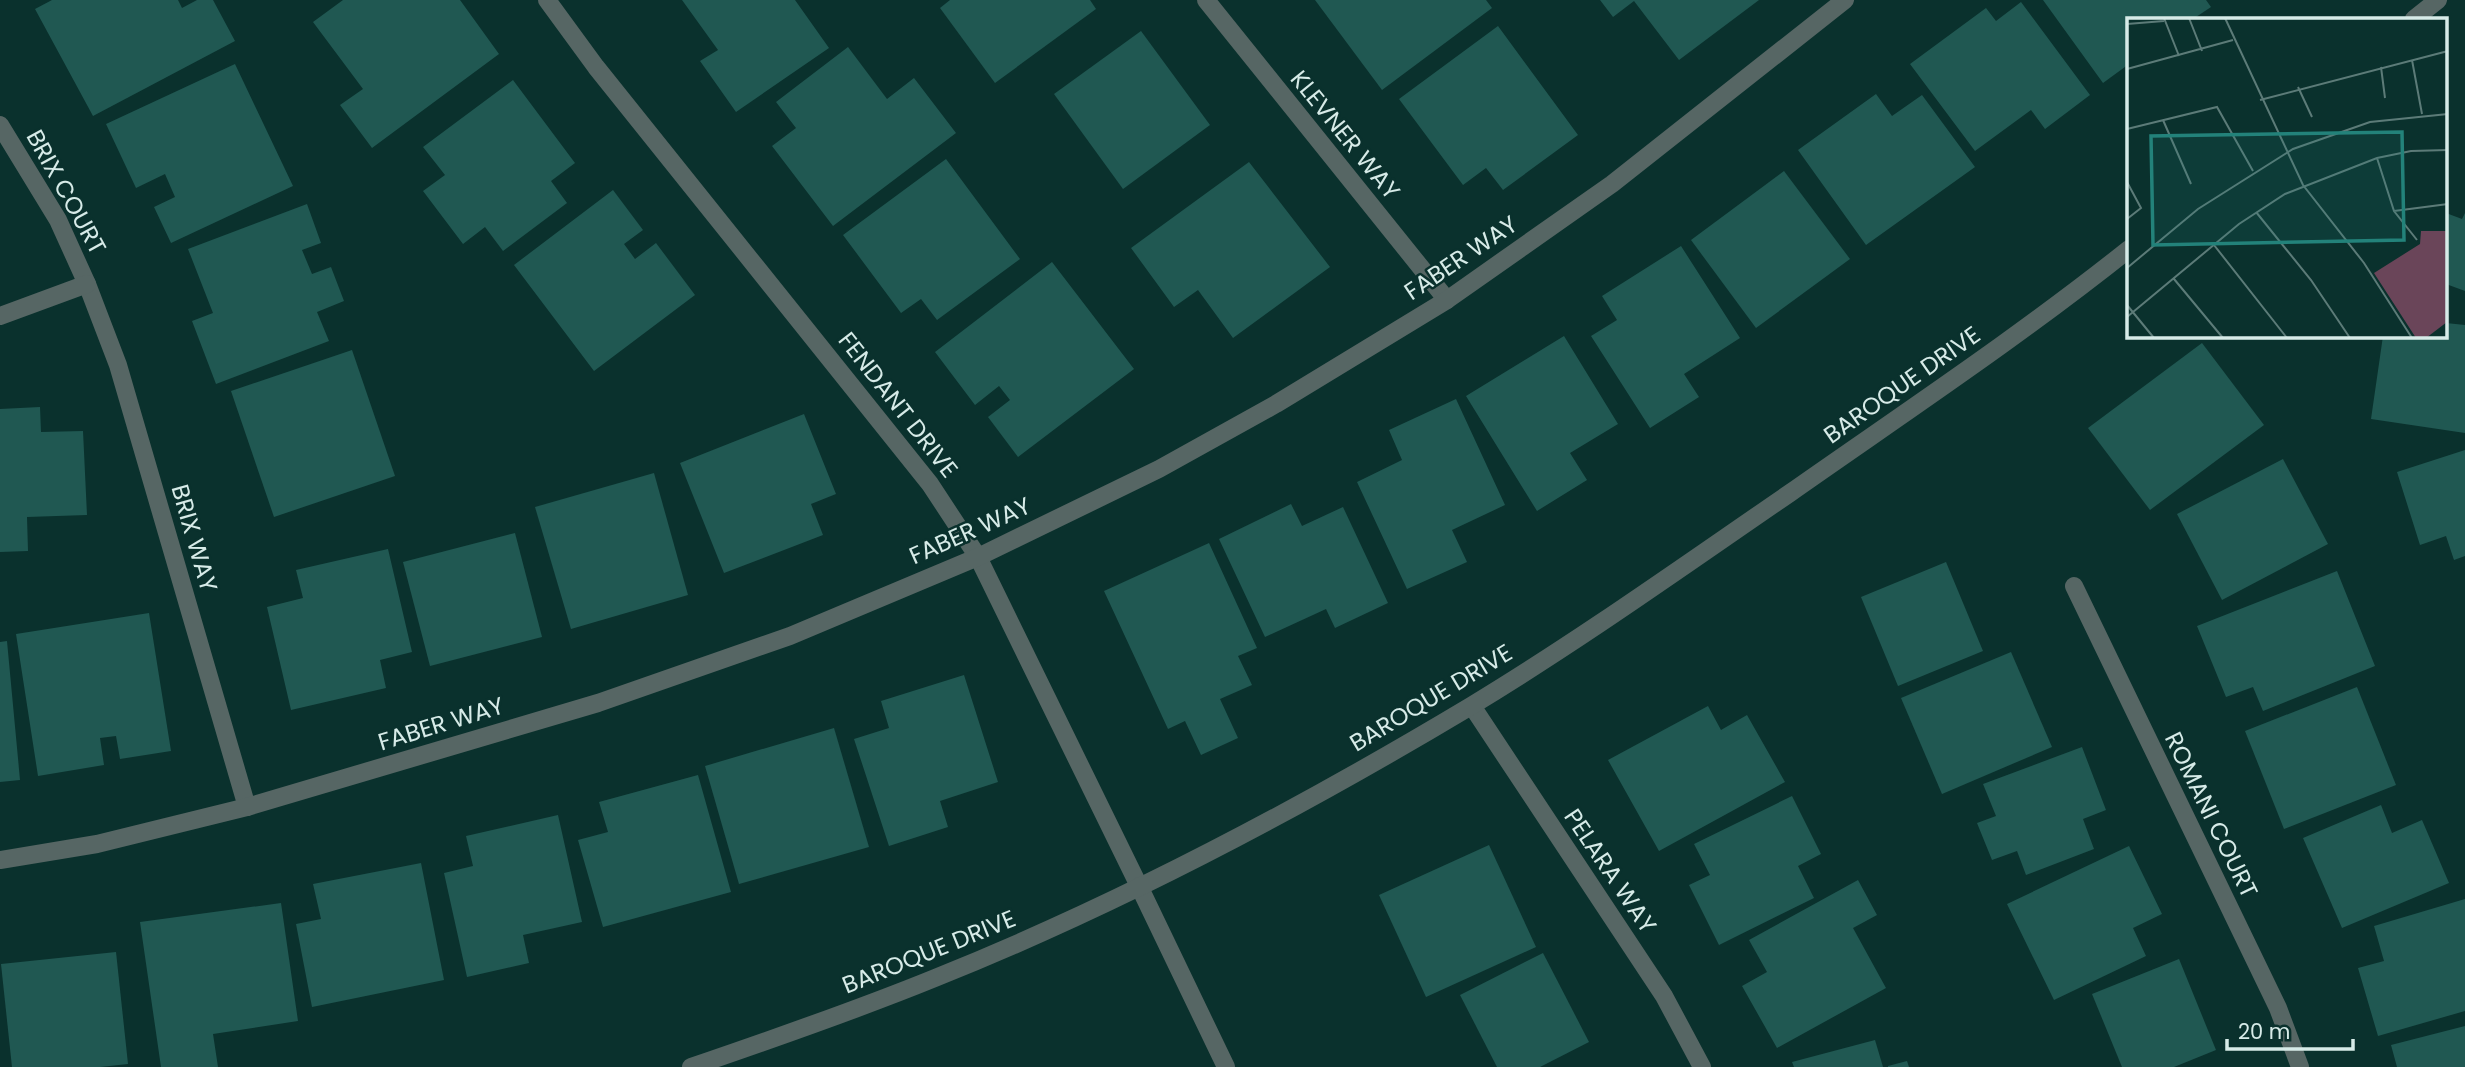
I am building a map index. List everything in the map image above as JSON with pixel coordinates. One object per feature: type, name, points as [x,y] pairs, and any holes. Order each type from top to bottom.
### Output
[{"type":"street","name":"FENDANT DRIVE","points":[[547,0],[596,66],[930,484],[978,557],[1226,1067]]},
{"type":"street","name":"KLEVNER WAY","points":[[1206,0],[1447,300]]},
{"type":"street","name":"FABER WAY","points":[[0,860],[97,844],[247,807],[598,703],[790,636],[978,557],[1159,469],[1276,404],[1447,300],[1612,184],[1845,0]]},
{"type":"street","points":[[2415,18],[2438,0]]},
{"type":"street","name":"BRIX COURT","points":[[0,125],[58,220],[87,284]]},
{"type":"street","name":"BAROQUE DRIVE","points":[[691,1067],[801,1030],[938,977],[1139,886],[1253,830],[1472,706],[1637,598],[2015,337],[2127,251]]},
{"type":"street","points":[[0,316],[87,284]]},
{"type":"street","name":"BRIX WAY","points":[[87,284],[118,365],[247,807]]},
{"type":"street","name":"ROMANI COURT","points":[[2074,586],[2278,1008],[2300,1067]]},
{"type":"street","name":"PELARA WAY","points":[[1472,706],[1664,996],[1702,1067]]},
{"type":"building","points":[[52,0],[178,0],[182,8],[197,0],[213,0],[235,41],[93,116],[35,9]]},
{"type":"building","points":[[343,0],[460,0],[499,54],[372,148],[340,105],[363,89],[313,22]]},
{"type":"building","points":[[682,0],[795,0],[829,48],[736,112],[700,61],[718,50]]},
{"type":"building","points":[[950,0],[1090,0],[1096,9],[995,83],[940,8]]},
{"type":"building","points":[[1315,0],[1486,0],[1492,8],[1382,90]]},
{"type":"building","points":[[1600,0],[1759,0],[1679,60],[1634,1],[1613,17]]},
{"type":"building","points":[[2043,0],[2206,0],[2211,7],[2194,18],[2127,18],[2127,65],[2103,83]]},
{"type":"building","points":[[2021,2],[2090,95],[2045,129],[2031,110],[1975,151],[1910,64],[1986,8],[1996,21]]},
{"type":"building","points":[[1498,26],[1578,135],[1503,190],[1486,168],[1463,185],[1399,99]]},
{"type":"building","points":[[1141,31],[1210,125],[1123,189],[1054,94]]},
{"type":"building","points":[[848,47],[887,99],[914,78],[956,133],[833,226],[772,146],[796,128],[776,102]]},
{"type":"building","points":[[235,64],[293,186],[171,243],[154,207],[175,197],[165,174],[136,188],[106,124]]},
{"type":"building","points":[[513,80],[575,163],[551,181],[567,203],[503,251],[485,227],[463,244],[423,191],[445,175],[423,147]]},
{"type":"building","points":[[1876,94],[1892,116],[1922,95],[1975,167],[1866,245],[1798,150]]},
{"type":"building","points":[[946,159],[1020,259],[937,320],[921,299],[901,313],[843,235]]},
{"type":"building","points":[[1249,162],[1330,267],[1233,338],[1198,290],[1174,307],[1131,248]]},
{"type":"building","points":[[1784,171],[1850,259],[1756,328],[1691,240]]},
{"type":"building","points":[[613,190],[643,230],[624,244],[635,259],[656,243],[695,295],[594,371],[514,265]]},
{"type":"building","points":[[307,204],[321,243],[302,250],[312,274],[331,267],[344,301],[317,312],[329,341],[216,384],[192,321],[213,313],[188,249]]},
{"type":"building","points":[[2465,213],[2465,291],[2448,285],[2448,214],[2462,219]]},
{"type":"building","points":[[1681,246],[1740,338],[1684,374],[1699,397],[1650,428],[1591,336],[1617,320],[1602,296]]},
{"type":"building","points":[[1052,262],[1134,369],[1018,457],[988,417],[1010,400],[999,386],[975,405],[935,352]]},
{"type":"building","points":[[2448,323],[2465,325],[2465,433],[2371,419],[2383,338],[2448,338]]},
{"type":"building","points":[[1564,336],[1618,424],[1570,453],[1587,480],[1537,511],[1466,396]]},
{"type":"building","points":[[2202,343],[2264,425],[2150,510],[2088,428]]},
{"type":"building","points":[[352,350],[395,476],[274,517],[231,391]]},
{"type":"building","points":[[1456,399],[1505,505],[1452,530],[1467,562],[1407,589],[1357,482],[1402,460],[1389,430]]},
{"type":"building","points":[[40,407],[41,432],[83,431],[87,515],[27,517],[28,551],[0,552],[0,409]]},
{"type":"building","points":[[804,414],[836,494],[811,504],[823,535],[724,573],[680,463]]},
{"type":"building","points":[[2465,450],[2465,556],[2454,560],[2446,536],[2420,545],[2397,472]]},
{"type":"building","points":[[2283,459],[2328,544],[2222,600],[2177,514]]},
{"type":"building","points":[[654,473],[688,595],[571,629],[535,507]]},
{"type":"building","points":[[1291,504],[1302,526],[1343,507],[1388,603],[1335,628],[1326,609],[1265,637],[1219,539]]},
{"type":"building","points":[[515,533],[542,637],[430,666],[403,562]]},
{"type":"building","points":[[1209,543],[1257,648],[1238,656],[1252,685],[1220,699],[1238,738],[1201,755],[1185,721],[1168,729],[1104,591]]},
{"type":"building","points":[[388,549],[412,652],[380,660],[386,688],[291,710],[267,607],[303,598],[296,570]]},
{"type":"building","points":[[1946,562],[1983,651],[1898,686],[1861,597]]},
{"type":"building","points":[[2337,571],[2375,666],[2263,711],[2253,687],[2226,697],[2197,626]]},
{"type":"building","points":[[149,613],[171,751],[120,759],[116,736],[100,738],[104,765],[38,776],[16,634]]},
{"type":"building","points":[[7,641],[20,780],[0,782],[0,642]]},
{"type":"building","points":[[2011,652],[2052,747],[1942,794],[1901,698]]},
{"type":"building","points":[[964,675],[998,782],[940,801],[948,827],[889,846],[854,739],[889,728],[881,701]]},
{"type":"building","points":[[2357,687],[2396,785],[2284,829],[2245,731]]},
{"type":"building","points":[[1708,706],[1721,730],[1747,715],[1785,782],[1659,851],[1608,760]]},
{"type":"building","points":[[834,728],[869,847],[739,884],[705,766]]},
{"type":"building","points":[[2082,747],[2106,810],[2083,819],[2094,849],[2026,875],[2017,851],[1992,860],[1977,823],[1996,816],[1983,784]]},
{"type":"building","points":[[698,775],[731,892],[603,927],[578,840],[608,832],[599,802]]},
{"type":"building","points":[[1792,796],[1821,854],[1798,866],[1814,898],[1719,945],[1689,885],[1710,875],[1694,844]]},
{"type":"building","points":[[2381,805],[2392,833],[2422,820],[2449,883],[2342,928],[2303,838]]},
{"type":"building","points":[[558,815],[582,922],[523,935],[529,963],[467,977],[444,873],[473,866],[466,836]]},
{"type":"building","points":[[1489,845],[1536,947],[1426,997],[1379,895]]},
{"type":"building","points":[[2129,846],[2162,914],[2133,928],[2146,956],[2054,1000],[2007,904]]},
{"type":"building","points":[[421,863],[444,980],[312,1007],[296,924],[321,919],[313,884]]},
{"type":"building","points":[[1858,880],[1877,915],[1853,928],[1886,988],[1777,1048],[1742,986],[1767,972],[1749,940]]},
{"type":"building","points":[[2465,899],[2465,1011],[2378,1036],[2358,968],[2384,961],[2374,926]]},
{"type":"building","points":[[281,903],[298,1021],[213,1034],[218,1067],[161,1067],[140,922]]},
{"type":"building","points":[[116,952],[128,1064],[100,1067],[12,1067],[1,964]]},
{"type":"building","points":[[1543,953],[1589,1042],[1540,1067],[1497,1067],[1460,995]]},
{"type":"building","points":[[2179,959],[2216,1050],[2174,1067],[2122,1067],[2092,994]]},
{"type":"building","points":[[2465,1026],[2465,1067],[2397,1067],[2391,1045]]},
{"type":"building","points":[[1875,1040],[1883,1067],[1794,1067],[1792,1062]]},
{"type":"building","points":[[1907,1061],[1909,1067],[1888,1067],[1888,1066]]}]
